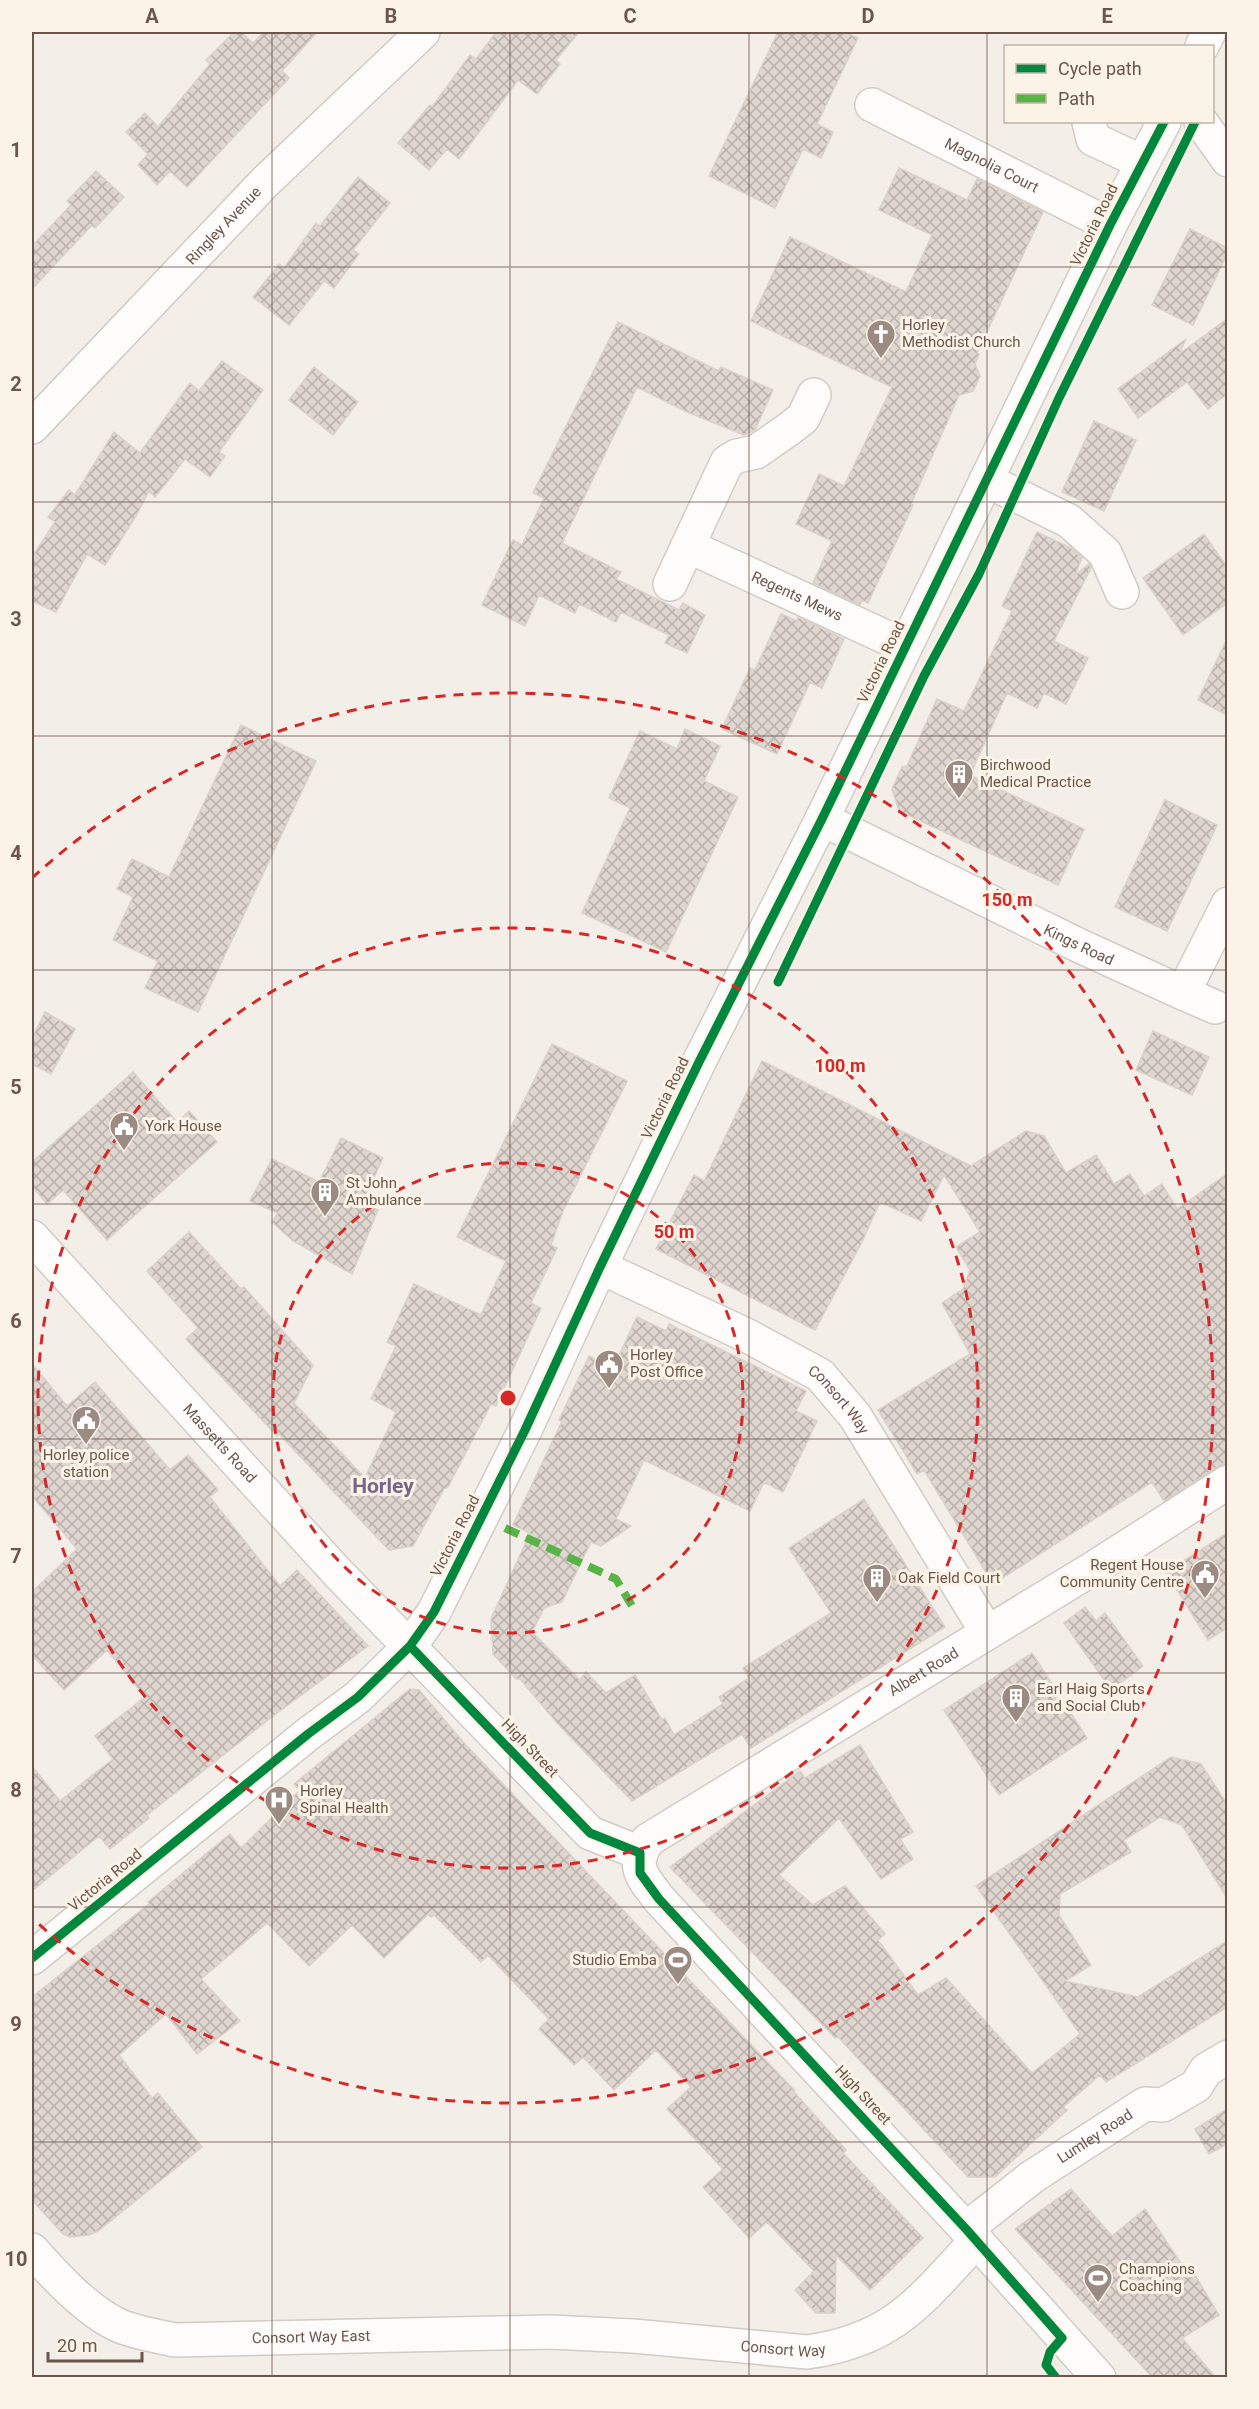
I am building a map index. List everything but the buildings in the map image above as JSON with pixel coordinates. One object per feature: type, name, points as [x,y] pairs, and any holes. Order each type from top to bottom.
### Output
[{"type":"street","name":"Ringley Avenue","points":[[32,428],[265,182],[423,32]]},
{"type":"street","name":"Magnolia Court","points":[[872,105],[1110,225]]},
{"type":"street","points":[[1089,123],[1093,139],[1142,162]]},
{"type":"street","name":"Victoria Road","points":[[32,1958],[358,1696],[410,1646],[434,1612],[525,1430],[600,1267],[699,1062],[822,819],[1110,225],[1163,123]]},
{"type":"street","points":[[1202,123],[1227,160]]},
{"type":"street","points":[[670,584],[727,462],[737,456],[756,452],[789,429],[803,418],[814,395]]},
{"type":"street","points":[[986,480],[1069,521],[1105,554],[1122,592]]},
{"type":"street","name":"Regents Mews","points":[[688,546],[905,646]]},
{"type":"street","name":"Kings Road","points":[[822,819],[1080,946],[1215,1007]]},
{"type":"street","points":[[1184,993],[1227,904]]},
{"type":"street","name":"Massetts Road","points":[[32,1237],[338,1572],[410,1646]]},
{"type":"street","name":"Consort Way","points":[[600,1267],[746,1335],[820,1375],[855,1416],[987,1632]]},
{"type":"street","name":"Albert Road","points":[[640,1863],[648,1840],[1097,1566],[1227,1482]]},
{"type":"street","name":"High Street","points":[[410,1646],[590,1833],[640,1863],[659,1899],[971,2235],[1099,2378]]},
{"type":"street","name":"Lumley Road","points":[[971,2235],[1032,2177],[1145,2104],[1163,2105],[1196,2086],[1217,2063]]},
{"type":"street","name":"Consort Way","points":[[550,2332],[633,2336],[807,2352],[835,2348],[861,2340],[892,2324],[917,2304],[971,2235]]},
{"type":"street","name":"Consort Way East","points":[[32,2250],[89,2307],[107,2319],[121,2326],[175,2340],[550,2332]]},
{"type":"marked path","points":[[505,1528],[616,1579],[635,1611]]},
{"type":"cycle path","points":[[32,1958],[308,1734],[358,1697],[410,1646],[434,1612],[525,1430],[600,1267],[699,1062],[822,819],[1110,225],[1163,123]]},
{"type":"cycle path","points":[[778,982],[924,676],[979,574],[1059,398],[1195,123]]},
{"type":"cycle path","points":[[410,1646],[590,1833],[640,1853],[640,1873],[659,1899],[966,2229],[1062,2338],[1050,2352],[1046,2365],[1056,2378]]},
{"type":"place","name":"Horley Methodist Church","points":[[881,360]]},
{"type":"place","name":"Birchwood Medical Practice","points":[[959,800]]},
{"type":"place","name":"York House","points":[[124,1152]]},
{"type":"place","name":"St John Ambulance","points":[[325,1218]]},
{"type":"place","name":"Horley Post Office","points":[[609,1390]]},
{"type":"place","name":"Horley police station","points":[[86,1446]]},
{"type":"place","name":"Regent House Community Centre","points":[[1205,1600]]},
{"type":"place","name":"Oak Field Court","points":[[877,1604]]},
{"type":"place","name":"Earl Haig Sports and Social Club","points":[[1016,1724]]},
{"type":"place","name":"Horley Spinal Health","points":[[279,1826]]},
{"type":"place","name":"Studio Emba","points":[[678,1986]]},
{"type":"place","name":"Champions Coaching","points":[[1098,2304]]},
{"type":"district","name":"Horley","points":[[383,1486]]}]
